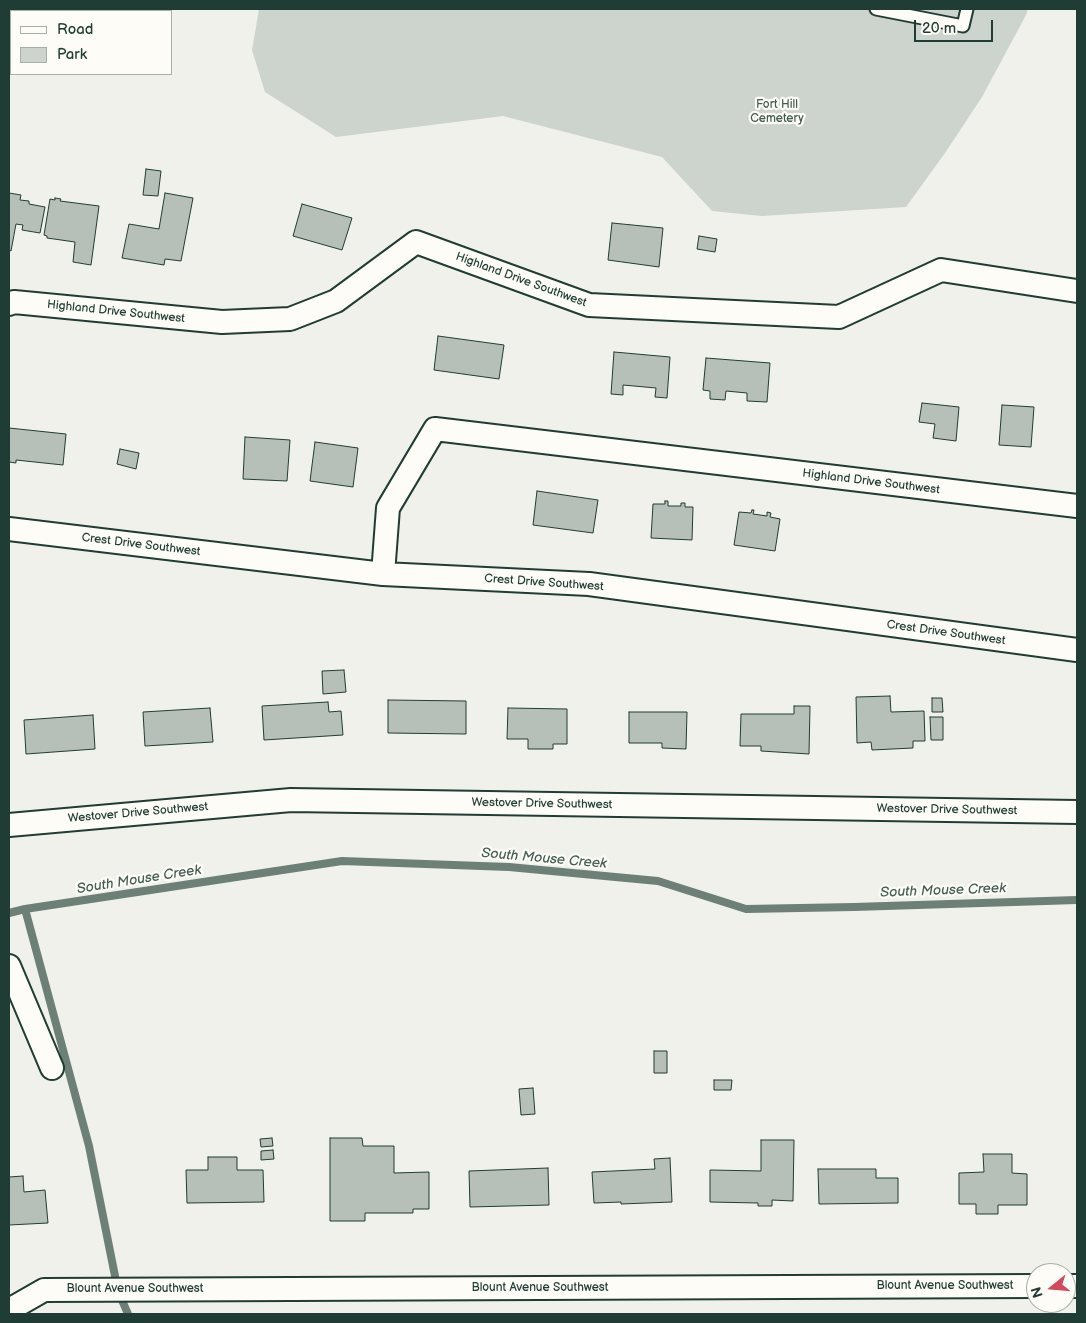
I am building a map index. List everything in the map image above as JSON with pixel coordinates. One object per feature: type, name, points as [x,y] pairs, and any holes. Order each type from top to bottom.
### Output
[{"type":"street","name":"Highland Drive Southwest","points":[[9,304],[14,302],[222,322],[290,319],[336,301],[416,242],[589,305],[839,317],[940,270],[1077,291]]},
{"type":"street","name":"Highland Drive Southwest","points":[[383,574],[388,508],[435,429],[1077,506]]},
{"type":"street","name":"Crest Drive Southwest","points":[[9,529],[383,574],[589,584],[1077,650]]},
{"type":"street","name":"Westover Drive Southwest","points":[[9,825],[291,800],[1077,812]]},
{"type":"street","points":[[9,966],[52,1068]]},
{"type":"street","name":"Blount Avenue Southwest","points":[[9,1310],[44,1290],[1026,1286]]},
{"type":"lane","points":[[876,9],[963,26],[967,9]]},
{"type":"green space","name":"Fort Hill Cemetery","points":[[259,9],[1028,9],[982,97],[906,207],[762,216],[712,211],[662,157],[503,116],[336,137],[265,92],[252,50]]},
{"type":"building","points":[[146,169],[161,171],[158,196],[143,195]]},
{"type":"building","points":[[9,193],[21,195],[20,200],[29,201],[29,204],[45,207],[40,233],[22,230],[23,225],[16,224],[11,251],[9,250]]},
{"type":"building","points":[[165,193],[193,198],[181,261],[165,259],[164,265],[122,258],[129,224],[159,229]]},
{"type":"building","points":[[55,198],[61,199],[60,201],[99,206],[91,265],[73,262],[75,242],[47,238],[44,235],[50,199],[55,200]]},
{"type":"building","points":[[302,204],[352,218],[342,250],[293,236]]},
{"type":"building","points":[[612,223],[663,228],[659,267],[608,260]]},
{"type":"building","points":[[699,236],[717,239],[715,252],[697,249]]},
{"type":"building","points":[[438,336],[504,345],[499,379],[434,370]]},
{"type":"building","points":[[614,352],[670,357],[667,398],[655,397],[656,388],[623,385],[623,395],[611,394]]},
{"type":"building","points":[[706,358],[770,363],[767,402],[747,401],[747,393],[726,391],[725,400],[710,399],[710,391],[703,390]]},
{"type":"building","points":[[922,403],[959,407],[956,441],[933,438],[935,424],[919,422]]},
{"type":"building","points":[[1002,405],[1034,407],[1031,447],[999,445]]},
{"type":"building","points":[[9,428],[66,434],[63,465],[16,460],[16,463],[9,462]]},
{"type":"building","points":[[245,437],[290,440],[287,481],[243,479]]},
{"type":"building","points":[[315,442],[358,448],[353,487],[310,481]]},
{"type":"building","points":[[120,449],[139,453],[136,469],[117,464]]},
{"type":"building","points":[[537,491],[598,500],[593,533],[533,525]]},
{"type":"building","points":[[665,501],[668,501],[668,506],[681,506],[681,503],[685,503],[685,507],[693,507],[692,540],[651,538],[653,504],[665,504]]},
{"type":"building","points":[[754,510],[753,514],[767,516],[767,512],[771,513],[770,517],[780,519],[775,551],[734,545],[739,512],[751,513]]},
{"type":"building","points":[[344,670],[346,692],[323,694],[322,671]]},
{"type":"building","points":[[890,696],[891,712],[924,711],[925,741],[913,741],[913,748],[872,750],[871,742],[857,743],[856,697]]},
{"type":"building","points":[[932,698],[942,698],[943,712],[932,712]]},
{"type":"building","points":[[388,700],[466,701],[466,734],[388,733]]},
{"type":"building","points":[[328,702],[329,712],[341,711],[343,735],[264,740],[262,706]]},
{"type":"building","points":[[794,706],[810,706],[809,754],[761,751],[761,746],[740,746],[741,714],[794,714]]},
{"type":"building","points":[[210,708],[213,742],[145,746],[143,712]]},
{"type":"building","points":[[508,708],[567,709],[567,744],[553,744],[553,749],[528,749],[528,739],[507,739]]},
{"type":"building","points":[[629,712],[687,712],[686,749],[662,748],[662,743],[629,743]]},
{"type":"building","points":[[93,715],[95,749],[26,754],[24,720]]},
{"type":"building","points":[[930,717],[943,717],[943,740],[931,740]]},
{"type":"building","points":[[654,1051],[667,1051],[667,1073],[654,1073]]},
{"type":"building","points":[[714,1080],[732,1080],[731,1090],[714,1090]]},
{"type":"building","points":[[533,1088],[535,1114],[521,1115],[519,1089]]},
{"type":"building","points":[[272,1138],[273,1146],[261,1147],[260,1139]]},
{"type":"building","points":[[330,1138],[362,1138],[363,1146],[394,1146],[394,1173],[429,1172],[429,1209],[413,1209],[413,1213],[365,1213],[365,1221],[330,1221]]},
{"type":"building","points":[[761,1140],[794,1140],[793,1201],[772,1200],[772,1206],[758,1206],[758,1203],[710,1202],[710,1170],[761,1171]]},
{"type":"building","points":[[273,1150],[274,1159],[261,1160],[261,1151]]},
{"type":"building","points":[[983,1154],[1012,1154],[1012,1173],[1027,1174],[1027,1205],[998,1205],[998,1214],[976,1214],[976,1204],[959,1204],[959,1173],[984,1172]]},
{"type":"building","points":[[208,1157],[237,1157],[237,1170],[263,1170],[264,1202],[187,1203],[186,1170],[208,1170]]},
{"type":"building","points":[[670,1158],[672,1202],[594,1203],[592,1172],[655,1169],[654,1159]]},
{"type":"building","points":[[548,1168],[549,1205],[470,1207],[469,1171]]},
{"type":"building","points":[[818,1169],[876,1169],[876,1178],[898,1178],[898,1203],[819,1204]]},
{"type":"building","points":[[23,1176],[24,1192],[45,1190],[48,1223],[9,1225],[9,1177]]},
{"type":"waterway","name":"South Mouse Creek","points":[[9,913],[342,861],[509,867],[658,881],[746,909],[1077,900]]},
{"type":"waterway","points":[[25,909],[89,1146],[118,1291],[128,1314]]}]
